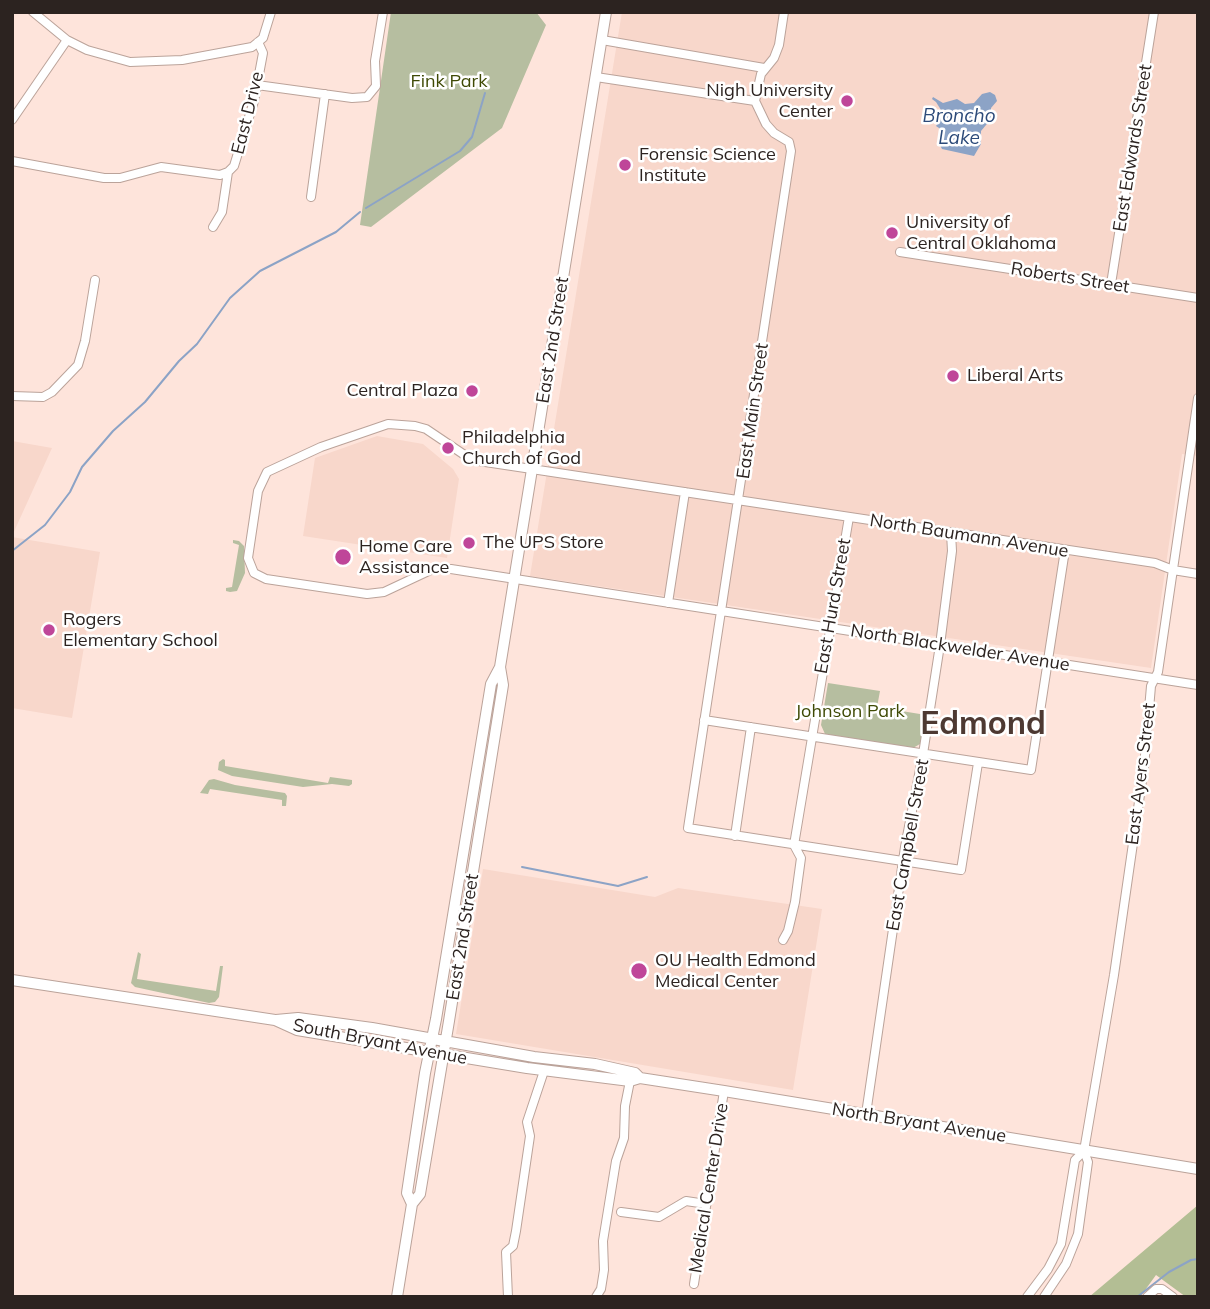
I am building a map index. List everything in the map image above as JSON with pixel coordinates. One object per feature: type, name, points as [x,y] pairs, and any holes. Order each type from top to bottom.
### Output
[{"type":"main road","name":"East 2nd Street","points":[[397,1297],[412,1204],[420,1194],[467,908],[503,685],[500,667],[606,12]]},
{"type":"main road","name":"East 2nd Street","points":[[412,1204],[407,1192],[430,1051],[491,684],[500,667]]},
{"type":"main road","points":[[487,715],[490,729],[488,749],[492,754]]},
{"type":"main road","points":[[457,889],[467,908]]},
{"type":"main road","name":"South Bryant Avenue","points":[[12,980],[275,1020],[297,1030],[544,1071],[635,1080]]},
{"type":"main road","points":[[275,1020],[313,1019],[534,1057],[595,1064],[635,1073],[635,1080]]},
{"type":"main road","name":"North Bryant Avenue","points":[[635,1080],[724,1091],[1198,1169]]},
{"type":"street","points":[[33,12],[67,40],[87,50],[130,62],[182,60],[252,47],[263,38],[271,12]]},
{"type":"street","points":[[257,85],[361,98],[373,92],[377,81],[375,61],[383,12]]},
{"type":"street","points":[[596,77],[755,101],[758,81],[764,68],[776,54],[784,12]]},
{"type":"street","name":"East Edwards Street","points":[[1111,284],[1154,12]]},
{"type":"street","points":[[12,120],[67,40]]},
{"type":"street","points":[[602,40],[764,68]]},
{"type":"street","name":"East Drive","points":[[12,161],[104,178],[162,167],[220,175],[228,172],[239,155],[257,85],[263,54],[258,43]]},
{"type":"street","points":[[311,197],[325,94]]},
{"type":"street","name":"East Main Street","points":[[735,836],[688,828],[791,151],[789,142],[774,133],[766,124],[755,101]]},
{"type":"street","points":[[213,227],[222,212],[228,172]]},
{"type":"street","name":"Roberts Street","points":[[901,252],[1198,298]]},
{"type":"street","points":[[12,396],[43,397],[72,373],[82,354],[95,280]]},
{"type":"street","name":"East Ayers Street","points":[[1084,1151],[1114,975],[1144,767],[1151,686],[1158,672],[1198,398]]},
{"type":"street","name":"North Baumann Avenue","points":[[514,579],[433,569],[384,592],[367,594],[266,579],[254,573],[248,558],[258,491],[267,472],[273,467],[370,428],[388,424],[415,425],[434,433],[472,460],[1155,563],[1173,570],[1198,574]]},
{"type":"street","points":[[1187,463],[1198,464]]},
{"type":"street","points":[[668,603],[685,492]]},
{"type":"street","name":"East Hurd Street","points":[[783,940],[795,902],[800,858],[794,845],[849,517]]},
{"type":"street","name":"East Campbell Street","points":[[866,1114],[903,863],[940,645],[952,551],[951,533]]},
{"type":"street","points":[[705,720],[1031,770],[1065,550]]},
{"type":"street","name":"North Blackwelder Avenue","points":[[514,579],[1198,685]]},
{"type":"street","points":[[751,727],[735,836],[903,863],[961,870],[978,763]]},
{"type":"street","points":[[508,1297],[506,1252],[513,1246],[516,1231],[530,1136],[527,1122],[544,1071]]},
{"type":"street","points":[[596,1297],[601,1289],[604,1270],[603,1241],[616,1161],[624,1138],[625,1105],[635,1080]]},
{"type":"street","name":"Medical Center Drive","points":[[694,1284],[724,1091]]},
{"type":"street","points":[[1027,1297],[1048,1269],[1060,1244],[1076,1160],[1084,1151]]},
{"type":"street","points":[[1044,1297],[1066,1264],[1078,1234],[1087,1162],[1084,1151]]},
{"type":"street","points":[[621,1212],[659,1217],[686,1201],[706,1204]]},
{"type":"street","points":[[1148,1294],[1163,1289],[1173,1297]]},
{"type":"shaded area","name":"University of Central Oklahoma","points":[[622,12],[1198,12],[1198,456],[1182,454],[1151,668],[530,576]]},
{"type":"shaded area","points":[[377,436],[423,444],[453,469],[459,479],[447,558],[303,536],[315,458]]},
{"type":"shaded area","points":[[12,441],[52,448],[12,536]]},
{"type":"shaded area","name":"Rogers Elementary School","points":[[12,537],[100,552],[72,718],[12,708]]},
{"type":"shaded area","name":"OU Health Edmond Medical Center","points":[[483,869],[655,897],[678,888],[822,909],[793,1090],[456,1034]]},
{"type":"green space","name":"Fink Park","points":[[391,12],[536,12],[546,25],[502,128],[371,227],[360,225]]},
{"type":"green space","points":[[233,540],[244,546],[245,573],[237,591],[230,592],[226,591],[226,588],[232,587],[239,545],[233,543]]},
{"type":"green space","name":"Johnson Park","points":[[828,683],[880,691],[877,707],[926,715],[920,744],[913,748],[825,734],[821,725]]},
{"type":"green space","points":[[223,759],[225,766],[328,783],[330,777],[352,780],[352,784],[303,787],[232,776],[218,770],[219,762]]},
{"type":"green space","points":[[209,780],[285,793],[286,806],[282,806],[282,800],[210,789],[208,794],[200,793]]},
{"type":"green space","points":[[138,952],[141,954],[137,979],[216,991],[220,966],[223,966],[219,997],[215,1002],[209,1003],[135,987],[131,983]]},
{"type":"green space","points":[[1198,1205],[1198,1297],[1186,1297],[1156,1275],[1140,1297],[1089,1297]]},
{"type":"water","name":"Broncho Lake","points":[[990,92],[995,95],[997,101],[991,108],[991,119],[981,131],[981,144],[974,156],[942,149],[939,143],[939,128],[936,126],[941,110],[933,97],[943,103],[957,99],[965,104],[974,103],[982,94]]},
{"type":"waterway","points":[[366,208],[460,151],[472,137],[485,93]]},
{"type":"waterway","points":[[12,551],[45,525],[70,492],[82,467],[197,344],[230,298],[260,271],[336,232],[360,212]]},
{"type":"waterway","points":[[522,867],[618,886],[647,877]]},
{"type":"waterway","points":[[1137,1297],[1169,1272],[1198,1259]]},
{"type":"place","name":"Nigh University Center","points":[[847,101]]},
{"type":"place","name":"Forensic Science Institute","points":[[625,165]]},
{"type":"place","name":"University of Central Oklahoma","points":[[892,233]]},
{"type":"place","name":"Liberal Arts","points":[[953,376]]},
{"type":"place","name":"Central Plaza","points":[[472,391]]},
{"type":"place","name":"Philadelphia Church of God","points":[[448,448]]},
{"type":"place","name":"The UPS Store","points":[[469,543]]},
{"type":"place","name":"Home Care Assistance","points":[[343,557]]},
{"type":"place","name":"Rogers Elementary School","points":[[49,630]]},
{"type":"place","name":"OU Health Edmond Medical Center","points":[[639,971]]},
{"type":"district","name":"Edmond","points":[[983,724]]}]
